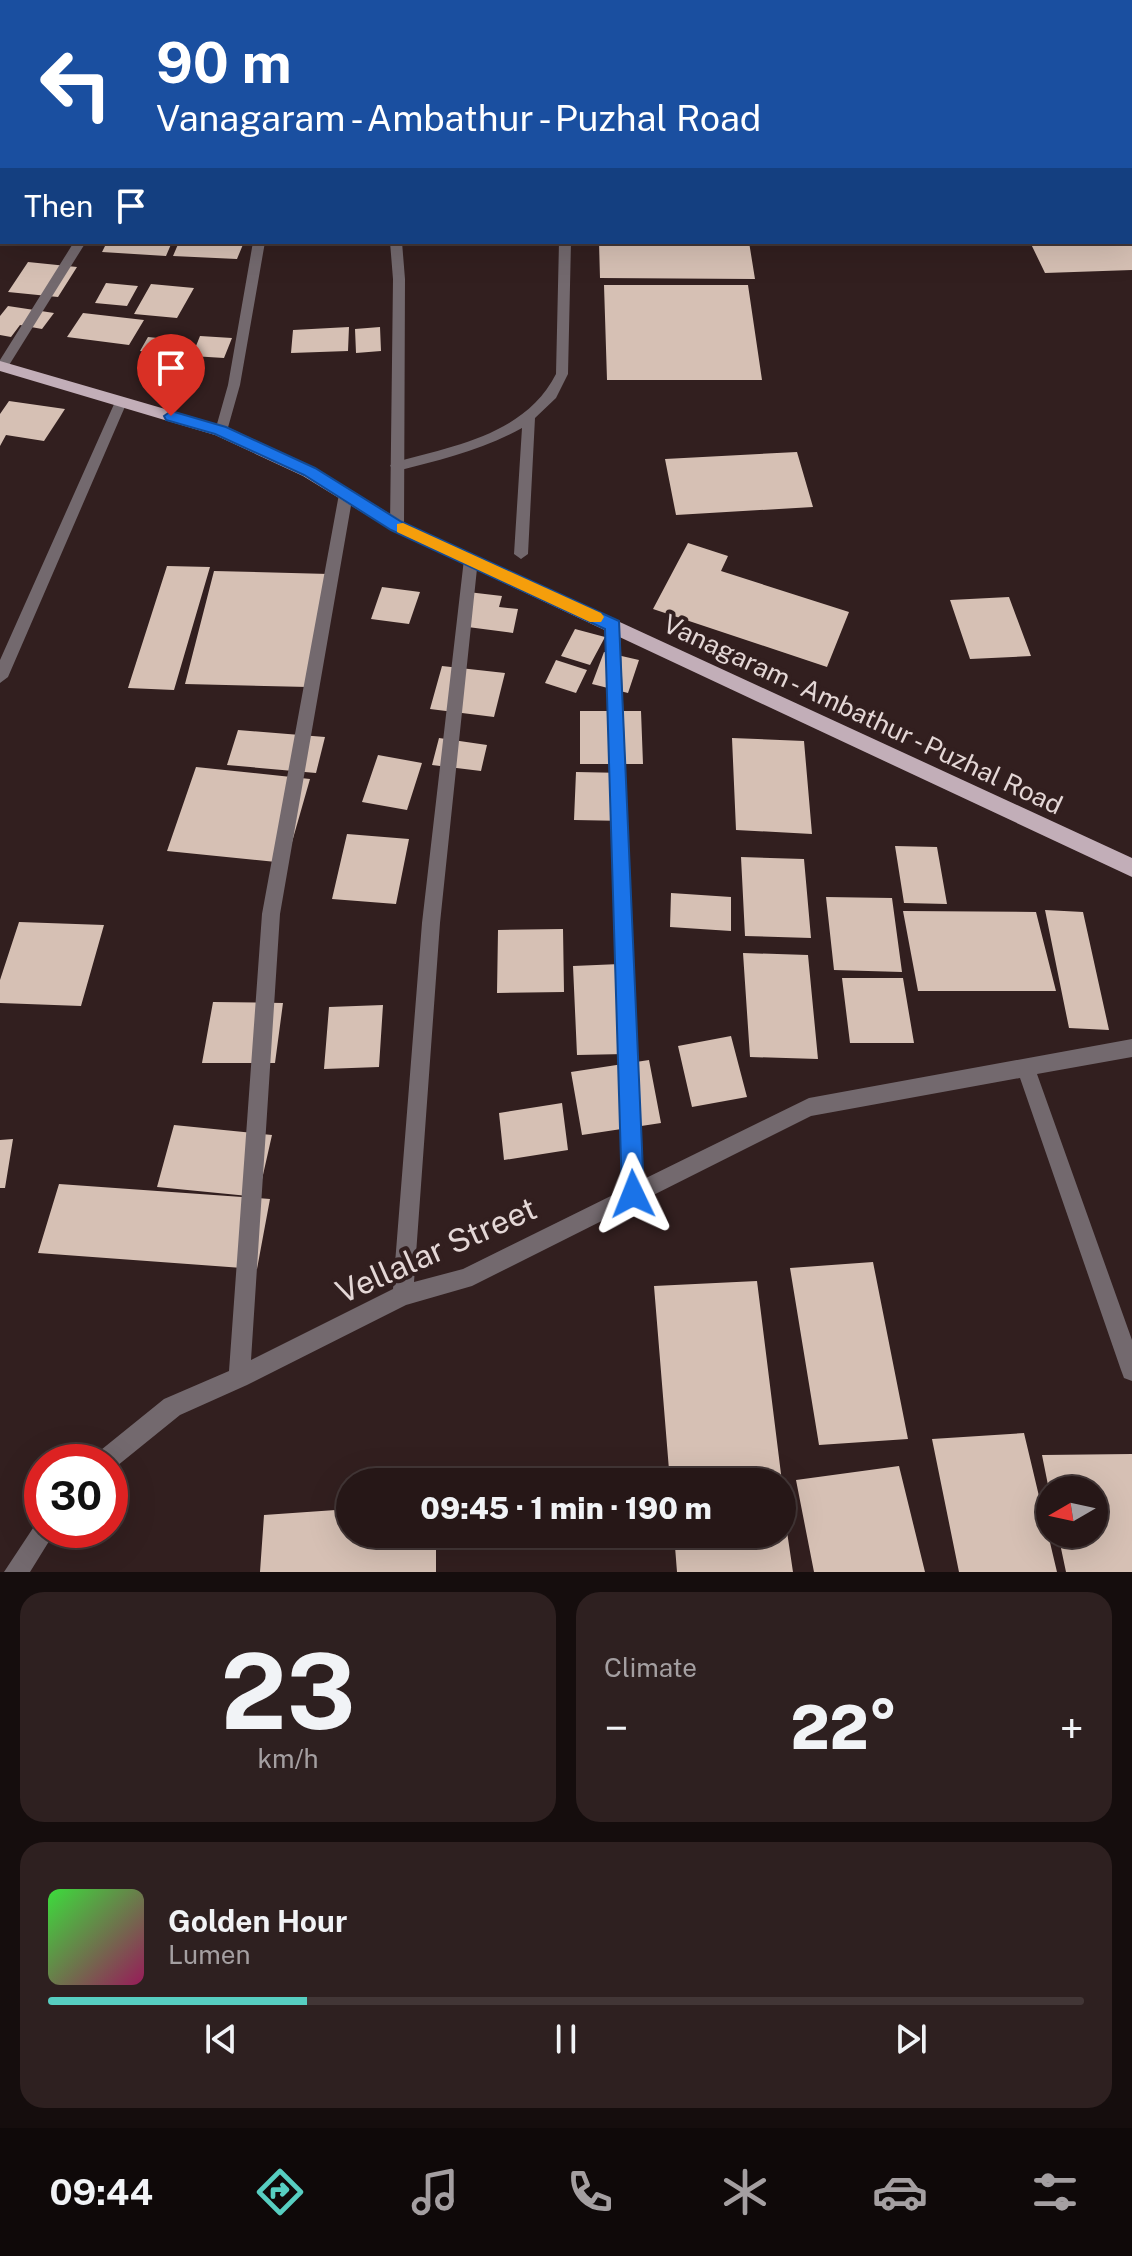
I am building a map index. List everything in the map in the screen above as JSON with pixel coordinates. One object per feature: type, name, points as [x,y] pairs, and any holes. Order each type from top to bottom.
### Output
[{"type":"main road","name":"Vanagaram - Ambathur - Puzhal Road","points":[[1,366],[221,431],[309,472],[397,526],[1132,868]]},
{"type":"street","points":[[1,366],[79,244]]},
{"type":"street","points":[[221,431],[234,385],[259,244]]},
{"type":"street","points":[[396,244],[399,279],[397,526]]},
{"type":"street","points":[[397,466],[458,450],[529,418],[557,390],[562,374],[565,244]]},
{"type":"street","points":[[0,677],[121,402]]},
{"type":"street","points":[[521,554],[529,418]]},
{"type":"street","points":[[239,1377],[271,914],[346,494]]},
{"type":"street","points":[[403,1295],[431,923],[471,559]]},
{"type":"street","points":[[613,625],[633,1194]]},
{"type":"street","name":"Vellalar Street","points":[[126,1444],[172,1407],[403,1295],[465,1279],[809,1107],[1132,1048]]},
{"type":"street","points":[[1026,1069],[1132,1370]]},
{"type":"street","points":[[16,1572],[33,1548]]},
{"type":"building","points":[[106,244],[171,244],[166,256],[102,252]]},
{"type":"building","points":[[178,244],[243,244],[237,259],[173,256]]},
{"type":"building","points":[[599,244],[749,244],[755,279],[600,278]]},
{"type":"building","points":[[1031,244],[1132,244],[1132,270],[1045,273]]},
{"type":"building","points":[[28,262],[77,267],[58,297],[8,292]]},
{"type":"building","points":[[106,283],[138,286],[127,306],[95,303]]},
{"type":"building","points":[[151,284],[194,288],[177,318],[134,314]]},
{"type":"building","points":[[604,285],[748,285],[762,380],[607,380]]},
{"type":"building","points":[[8,306],[54,313],[42,329],[20,325],[11,337],[0,335],[0,316]]},
{"type":"building","points":[[83,313],[144,320],[129,345],[67,337]]},
{"type":"building","points":[[349,327],[348,351],[291,353],[293,330]]},
{"type":"building","points":[[380,327],[381,351],[356,353],[355,329]]},
{"type":"building","points":[[200,336],[232,338],[224,358],[192,356]]},
{"type":"building","points":[[148,337],[178,340],[170,355],[140,351]]},
{"type":"building","points":[[9,401],[65,409],[44,441],[6,435],[0,446],[0,414]]},
{"type":"building","points":[[797,452],[813,507],[676,515],[665,459]]},
{"type":"building","points":[[688,543],[728,556],[721,571],[849,612],[827,667],[653,609]]},
{"type":"building","points":[[167,566],[210,567],[174,690],[128,688]]},
{"type":"building","points":[[214,571],[329,574],[308,687],[185,684]]},
{"type":"building","points":[[382,587],[420,592],[409,624],[371,619]]},
{"type":"building","points":[[468,592],[502,596],[499,607],[518,609],[513,633],[460,626]]},
{"type":"building","points":[[1009,597],[1031,656],[970,659],[950,600]]},
{"type":"building","points":[[575,629],[605,637],[590,665],[561,656]]},
{"type":"building","points":[[604,652],[639,660],[628,693],[592,684]]},
{"type":"building","points":[[556,660],[587,670],[576,693],[545,683]]},
{"type":"building","points":[[442,666],[505,673],[494,717],[430,709]]},
{"type":"building","points":[[580,711],[641,711],[643,764],[580,764]]},
{"type":"building","points":[[238,730],[325,737],[316,773],[227,765]]},
{"type":"building","points":[[439,738],[487,745],[481,771],[432,765]]},
{"type":"building","points":[[732,738],[804,741],[812,834],[736,830]]},
{"type":"building","points":[[378,755],[422,763],[407,810],[362,802]]},
{"type":"building","points":[[196,767],[310,779],[286,863],[167,851]]},
{"type":"building","points":[[576,772],[626,773],[626,821],[574,820]]},
{"type":"building","points":[[347,834],[409,839],[396,904],[332,899]]},
{"type":"building","points":[[895,846],[937,847],[947,904],[904,903]]},
{"type":"building","points":[[741,857],[804,859],[811,938],[745,936]]},
{"type":"building","points":[[671,893],[731,897],[731,931],[670,927]]},
{"type":"building","points":[[826,897],[892,898],[902,972],[834,970]]},
{"type":"building","points":[[1045,910],[1083,912],[1109,1030],[1069,1028]]},
{"type":"building","points":[[903,911],[1036,912],[1056,991],[918,991]]},
{"type":"building","points":[[19,922],[104,925],[81,1006],[0,1003],[0,980]]},
{"type":"building","points":[[563,929],[564,992],[497,993],[498,930]]},
{"type":"building","points":[[743,953],[808,955],[818,1059],[750,1057]]},
{"type":"building","points":[[620,964],[625,1054],[577,1055],[573,966]]},
{"type":"building","points":[[842,978],[903,978],[914,1043],[850,1043]]},
{"type":"building","points":[[213,1002],[283,1003],[275,1063],[202,1063]]},
{"type":"building","points":[[383,1005],[379,1067],[324,1069],[329,1007]]},
{"type":"building","points":[[731,1036],[747,1097],[692,1107],[678,1046]]},
{"type":"building","points":[[649,1060],[661,1123],[582,1135],[571,1072]]},
{"type":"building","points":[[562,1103],[568,1150],[504,1160],[499,1113]]},
{"type":"building","points":[[174,1125],[272,1135],[258,1197],[157,1187]]},
{"type":"building","points":[[13,1139],[5,1188],[0,1188],[0,1140]]},
{"type":"building","points":[[59,1184],[270,1199],[257,1269],[38,1253]]},
{"type":"building","points":[[873,1262],[908,1439],[819,1445],[790,1268]]},
{"type":"building","points":[[757,1281],[780,1468],[669,1468],[654,1286]]},
{"type":"building","points":[[1024,1433],[1036,1484],[1036,1548],[1051,1548],[1057,1572],[959,1572],[932,1439]]},
{"type":"building","points":[[1132,1454],[1132,1572],[1066,1572],[1061,1548],[1108,1548],[1108,1476],[1046,1476],[1042,1455]]},
{"type":"building","points":[[899,1466],[925,1572],[814,1572],[796,1480]]},
{"type":"building","points":[[336,1510],[336,1548],[436,1548],[436,1572],[260,1572],[264,1515]]},
{"type":"building","points":[[675,1548],[789,1548],[793,1572],[677,1572]]},
{"type":"slow traffic","points":[[403,528],[595,617]]},
{"type":"route","points":[[171,416],[221,431],[309,472],[397,526],[613,625],[633,1194]]}]
